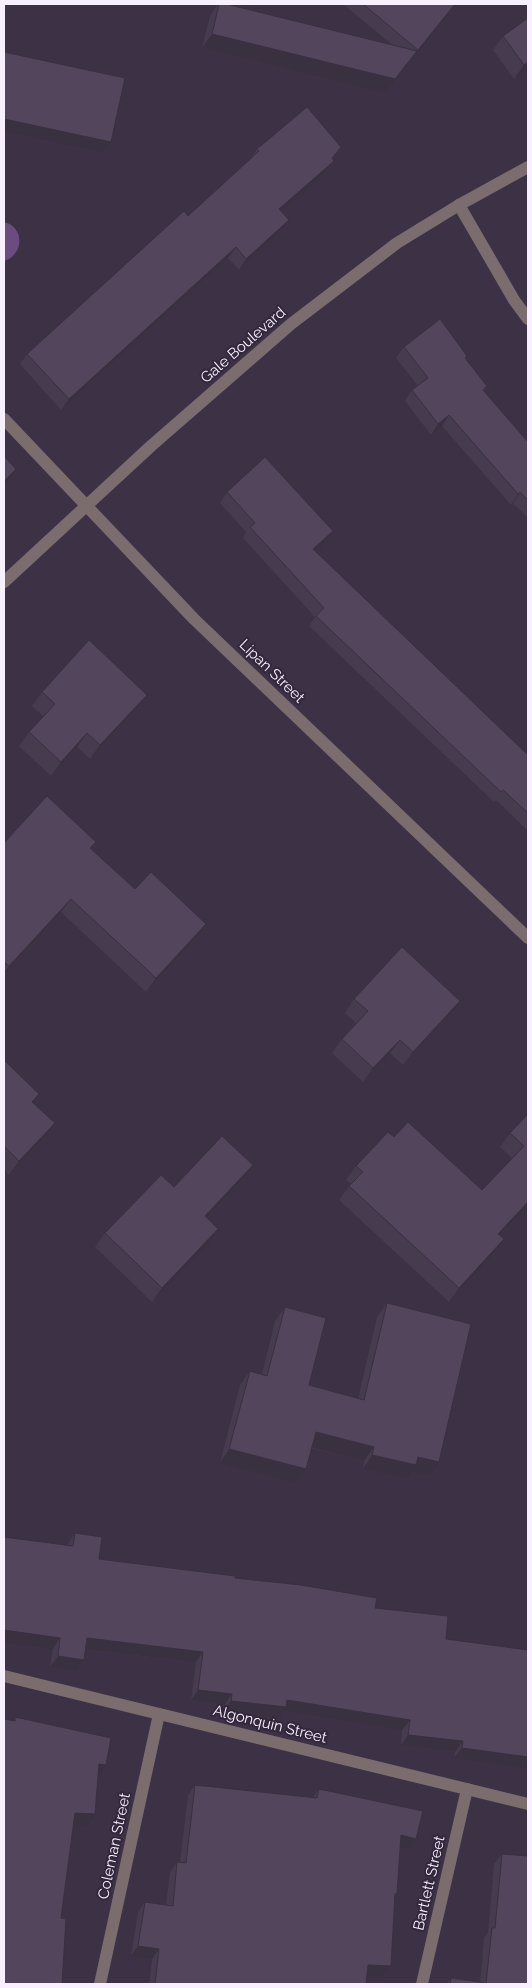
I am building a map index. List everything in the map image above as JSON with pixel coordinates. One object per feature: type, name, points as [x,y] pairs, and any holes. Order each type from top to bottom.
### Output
[{"type":"street","name":"Gale Boulevard","points":[[4,582],[151,446],[291,324],[397,243],[459,204],[528,167]]},
{"type":"street","points":[[459,204],[514,300],[528,319]]},
{"type":"street","name":"Lipan Street","points":[[4,419],[194,619],[528,938]]},
{"type":"street","name":"Algonquin Street","points":[[4,1676],[528,1804]]},
{"type":"street","name":"Coleman Street","points":[[100,1984],[159,1714]]},
{"type":"street","name":"Bartlett Street","points":[[422,1984],[467,1789]]},
{"type":"shaded area","points":[[4,222],[16,229],[19,241],[15,253],[11,258],[4,261]]},
{"type":"building","points":[[219,4],[226,4],[417,51],[395,79],[212,34]]},
{"type":"building","points":[[363,4],[455,4],[418,50]]},
{"type":"building","points":[[528,18],[528,62],[524,65],[503,36]]},
{"type":"building","points":[[4,52],[125,78],[111,142],[4,119]]},
{"type":"building","points":[[307,107],[341,147],[332,158],[334,161],[279,209],[289,220],[246,259],[236,247],[69,399],[27,354],[184,211],[188,216],[259,151],[257,149]]},
{"type":"building","points":[[440,319],[467,356],[465,358],[487,386],[483,390],[528,442],[528,500],[520,492],[518,494],[449,415],[438,424],[412,390],[428,378],[404,347]]},
{"type":"building","points":[[4,456],[16,469],[4,481]]},
{"type":"building","points":[[265,457],[333,531],[313,549],[528,755],[528,813],[503,790],[501,792],[316,616],[324,608],[250,527],[255,523],[227,492]]},
{"type":"building","points":[[89,640],[147,695],[100,745],[87,733],[61,762],[29,732],[55,704],[42,692]]},
{"type":"building","points":[[47,796],[96,842],[90,848],[135,889],[151,872],[206,924],[156,978],[71,899],[9,966],[4,962],[4,843]]},
{"type":"building","points":[[402,947],[460,1001],[413,1052],[400,1040],[373,1068],[342,1039],[368,1011],[354,999]]},
{"type":"building","points":[[4,1060],[39,1094],[32,1102],[55,1123],[19,1161],[4,1146]]},
{"type":"building","points":[[528,1114],[528,1202],[498,1234],[504,1239],[459,1288],[349,1186],[363,1172],[356,1166],[388,1132],[394,1137],[408,1122],[482,1190],[524,1146],[510,1133]]},
{"type":"building","points":[[222,1136],[253,1165],[205,1216],[218,1229],[162,1288],[105,1233],[161,1175],[174,1187]]},
{"type":"building","points":[[387,1303],[471,1324],[439,1462],[418,1457],[416,1465],[372,1455],[374,1447],[316,1432],[306,1469],[229,1449],[250,1371],[267,1376],[285,1307],[326,1318],[309,1385],[364,1400]]},
{"type":"building","points":[[75,1533],[102,1537],[99,1559],[301,1585],[377,1598],[375,1608],[448,1616],[446,1639],[528,1650],[528,1757],[462,1748],[463,1741],[408,1735],[410,1720],[287,1700],[286,1707],[231,1701],[232,1694],[198,1690],[203,1652],[87,1638],[84,1660],[58,1656],[60,1638],[4,1630],[4,1537],[73,1546]]},
{"type":"building","points":[[15,1717],[111,1738],[106,1765],[99,1764],[95,1814],[75,1813],[61,1918],[66,1919],[62,1984],[4,1984],[4,1719],[15,1721]]},
{"type":"building","points":[[195,1785],[317,1798],[319,1789],[423,1811],[416,1839],[401,1835],[391,1966],[368,1965],[366,1984],[155,1984],[159,1949],[138,1946],[145,1902],[173,1906],[177,1862],[186,1863]]},
{"type":"building","points":[[502,1854],[528,1856],[528,1984],[450,1984],[451,1978],[486,1983],[492,1928],[495,1928]]}]
